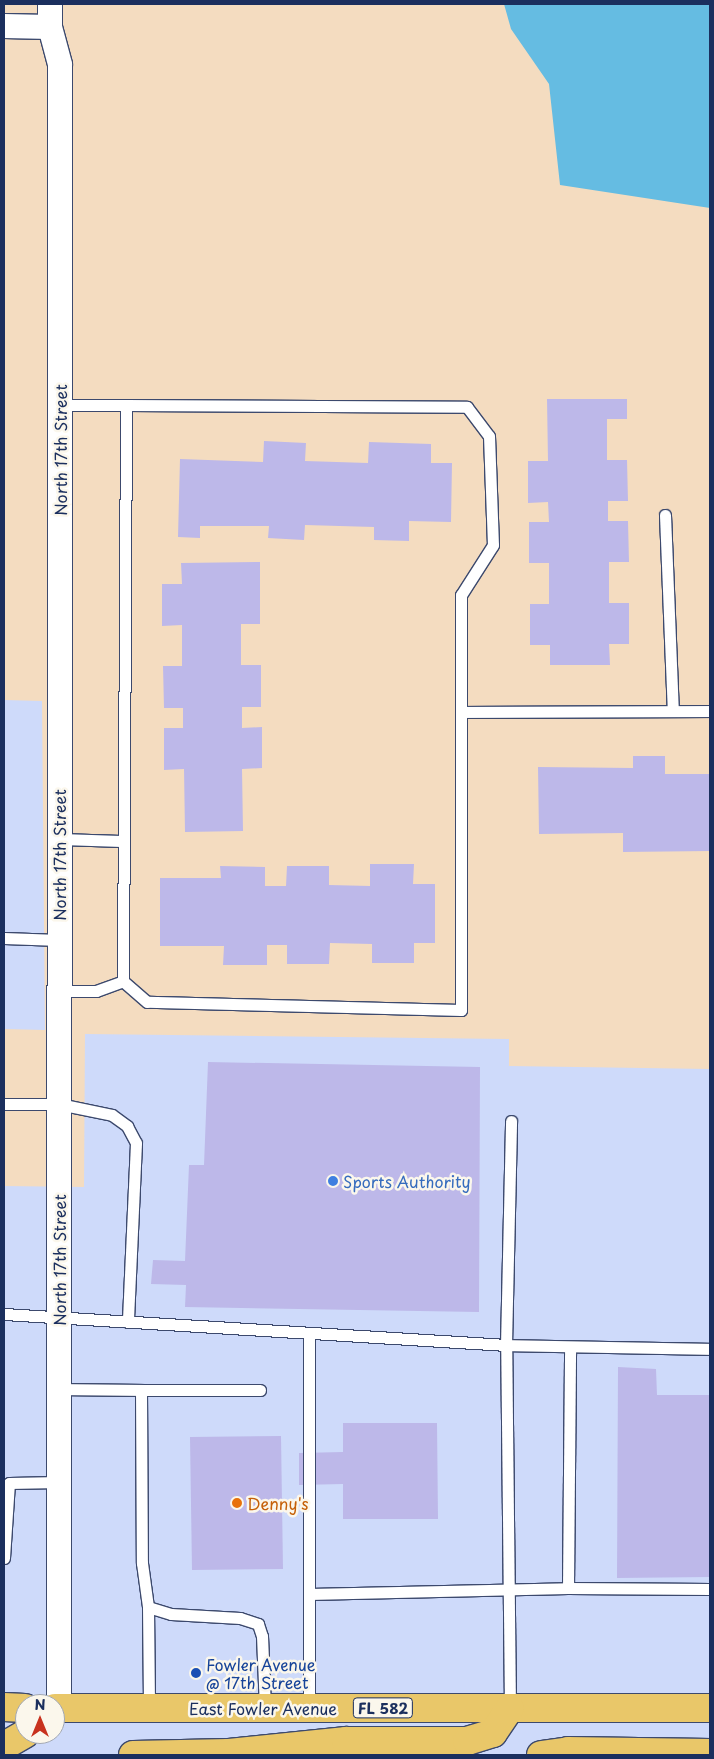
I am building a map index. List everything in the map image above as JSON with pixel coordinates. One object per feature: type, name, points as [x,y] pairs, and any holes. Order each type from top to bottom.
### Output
[{"type":"main road","points":[[133,1755],[229,1753],[346,1741],[467,1741],[493,1732],[510,1708]]},
{"type":"main road","name":"East Fowler Avenue","points":[[65,1709],[710,1708]]},
{"type":"main road","points":[[4,1746],[15,1740]]},
{"type":"main road","points":[[540,1755],[568,1751],[710,1753]]},
{"type":"street","points":[[4,26],[50,15]]},
{"type":"street","name":"North 17th Street","points":[[50,15],[60,65],[59,1482],[56,1694]]},
{"type":"lane","points":[[60,405],[126,405],[467,407],[490,436],[493,545],[461,594],[461,1010],[147,1002],[123,981],[126,405]]},
{"type":"lane","points":[[665,515],[673,711]]},
{"type":"lane","points":[[461,712],[710,711]]},
{"type":"lane","points":[[59,839],[123,841]]},
{"type":"lane","points":[[4,938],[59,940]]},
{"type":"lane","points":[[59,991],[96,991],[123,981]]},
{"type":"lane","points":[[4,1104],[59,1104],[112,1115],[126,1126],[136,1143],[128,1322]]},
{"type":"lane","points":[[510,1708],[511,1590],[506,1345],[511,1121]]},
{"type":"lane","points":[[4,1314],[506,1345],[570,1348],[710,1349]]},
{"type":"lane","points":[[309,1334],[309,1708]]},
{"type":"lane","points":[[568,1588],[570,1348]]},
{"type":"lane","points":[[59,1389],[260,1390]]},
{"type":"lane","points":[[141,1390],[142,1563],[148,1607],[149,1708]]},
{"type":"lane","points":[[4,1558],[9,1483],[59,1482]]},
{"type":"lane","points":[[309,1594],[568,1588],[710,1589]]},
{"type":"lane","points":[[148,1607],[171,1614],[240,1618],[258,1624],[262,1636],[264,1708]]},
{"type":"shaded area","points":[[4,700],[42,701],[45,1030],[4,1029]]},
{"type":"shaded area","points":[[85,1034],[509,1039],[509,1066],[710,1069],[710,1755],[4,1755],[4,1186],[84,1187]]},
{"type":"water","points":[[504,4],[710,4],[710,208],[560,185],[549,84],[511,29]]},
{"type":"building","points":[[547,399],[627,399],[627,419],[607,419],[607,460],[627,460],[628,501],[608,501],[608,521],[628,521],[629,562],[609,562],[609,603],[629,603],[629,644],[609,644],[610,665],[550,665],[550,645],[530,645],[530,604],[549,604],[549,563],[529,563],[529,522],[549,522],[548,502],[528,503],[528,461],[548,461]]},
{"type":"building","points":[[264,441],[306,443],[305,461],[368,463],[369,442],[431,444],[431,463],[452,463],[451,522],[409,521],[409,541],[374,540],[374,527],[305,525],[304,540],[268,538],[269,526],[200,526],[200,538],[178,537],[180,459],[263,462]]},
{"type":"building","points":[[260,562],[260,624],[241,624],[241,665],[261,665],[261,707],[242,707],[242,728],[262,727],[262,768],[242,769],[243,831],[185,832],[184,769],[164,770],[164,728],[183,728],[183,708],[164,708],[163,666],[182,666],[182,625],[162,626],[162,584],[182,584],[181,563]]},
{"type":"building","points":[[633,756],[665,756],[665,774],[710,774],[710,851],[623,852],[623,833],[539,834],[538,767],[633,768]]},
{"type":"building","points":[[370,864],[414,864],[413,884],[435,884],[435,943],[414,943],[414,963],[372,963],[372,944],[330,943],[329,964],[287,964],[287,945],[267,945],[267,965],[223,965],[224,946],[160,946],[160,878],[221,878],[220,866],[265,867],[265,886],[286,886],[287,866],[329,866],[329,885],[370,886]]},
{"type":"building","points":[[208,1062],[480,1067],[479,1312],[185,1307],[186,1285],[151,1284],[153,1260],[185,1261],[189,1165],[204,1165]]},
{"type":"building","points":[[618,1367],[656,1369],[657,1395],[710,1395],[710,1577],[617,1578]]},
{"type":"building","points":[[343,1423],[437,1423],[438,1519],[343,1519],[343,1484],[299,1485],[299,1453],[343,1452]]},
{"type":"building","name":"Denny's","points":[[281,1436],[283,1569],[192,1570],[190,1437]]},
{"type":"place","name":"Sports Authority","points":[[333,1181]]},
{"type":"place","name":"Denny's","points":[[237,1503]]},
{"type":"place","name":"Fowler Avenue @ 17th Street","points":[[196,1673]]}]
